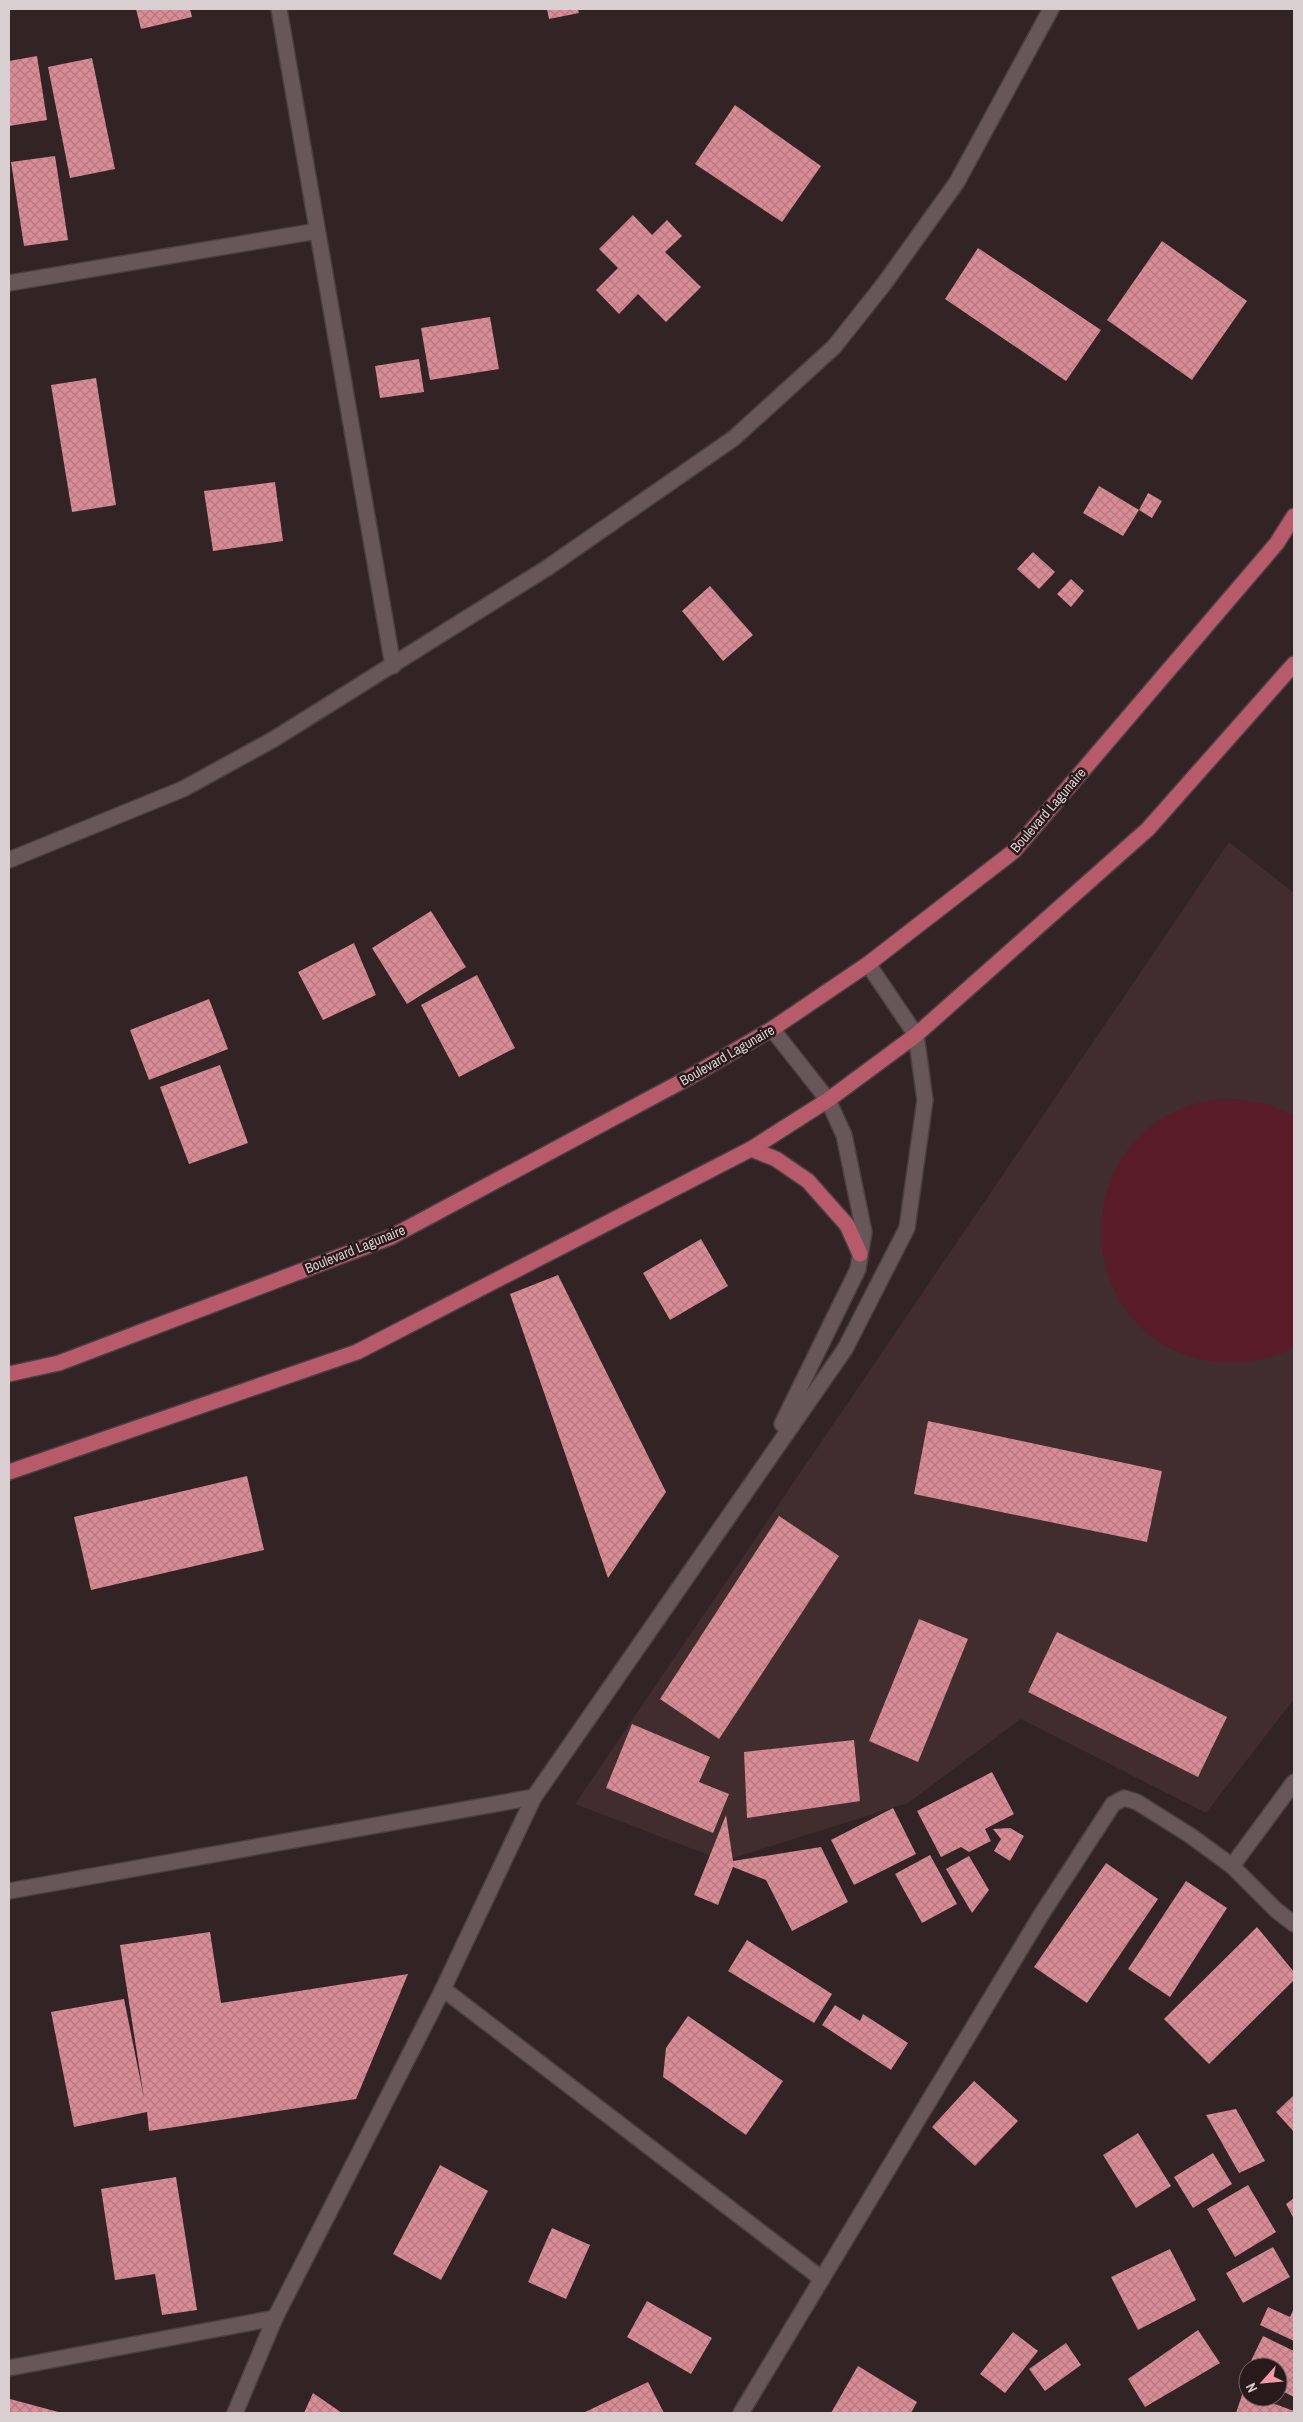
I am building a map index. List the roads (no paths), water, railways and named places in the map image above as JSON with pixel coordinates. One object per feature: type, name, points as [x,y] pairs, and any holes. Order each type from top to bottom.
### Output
[{"type":"main road","name":"Boulevard Lagunaire","points":[[9,1374],[59,1363],[391,1237],[690,1077],[772,1029],[868,964],[1014,851],[1276,543],[1294,516]]},
{"type":"main road","points":[[9,1472],[357,1352],[751,1149],[828,1100],[916,1035],[1148,829],[1294,664]]},
{"type":"main road","points":[[751,1149],[776,1159],[808,1182],[847,1225],[860,1254]]},
{"type":"street","points":[[279,9],[393,666]]},
{"type":"street","points":[[9,860],[183,789],[274,739],[548,568],[734,438],[834,347],[884,284],[957,182],[1051,9]]},
{"type":"street","points":[[9,283],[317,231]]},
{"type":"street","points":[[239,2411],[275,2318],[443,1989],[534,1797],[844,1349],[907,1228],[925,1100],[916,1035],[868,964]]},
{"type":"street","points":[[763,1464],[858,1269],[864,1232],[844,1135],[828,1100],[772,1029]]},
{"type":"street","points":[[1232,1866],[1294,1782]]},
{"type":"street","points":[[9,1891],[534,1797]]},
{"type":"street","points":[[741,2413],[1041,1915],[1113,1804],[1124,1798],[1136,1802],[1191,1836],[1232,1866],[1276,1910],[1294,1924]]},
{"type":"street","points":[[443,1989],[822,2279]]},
{"type":"street","points":[[9,2368],[275,2318]]}]
